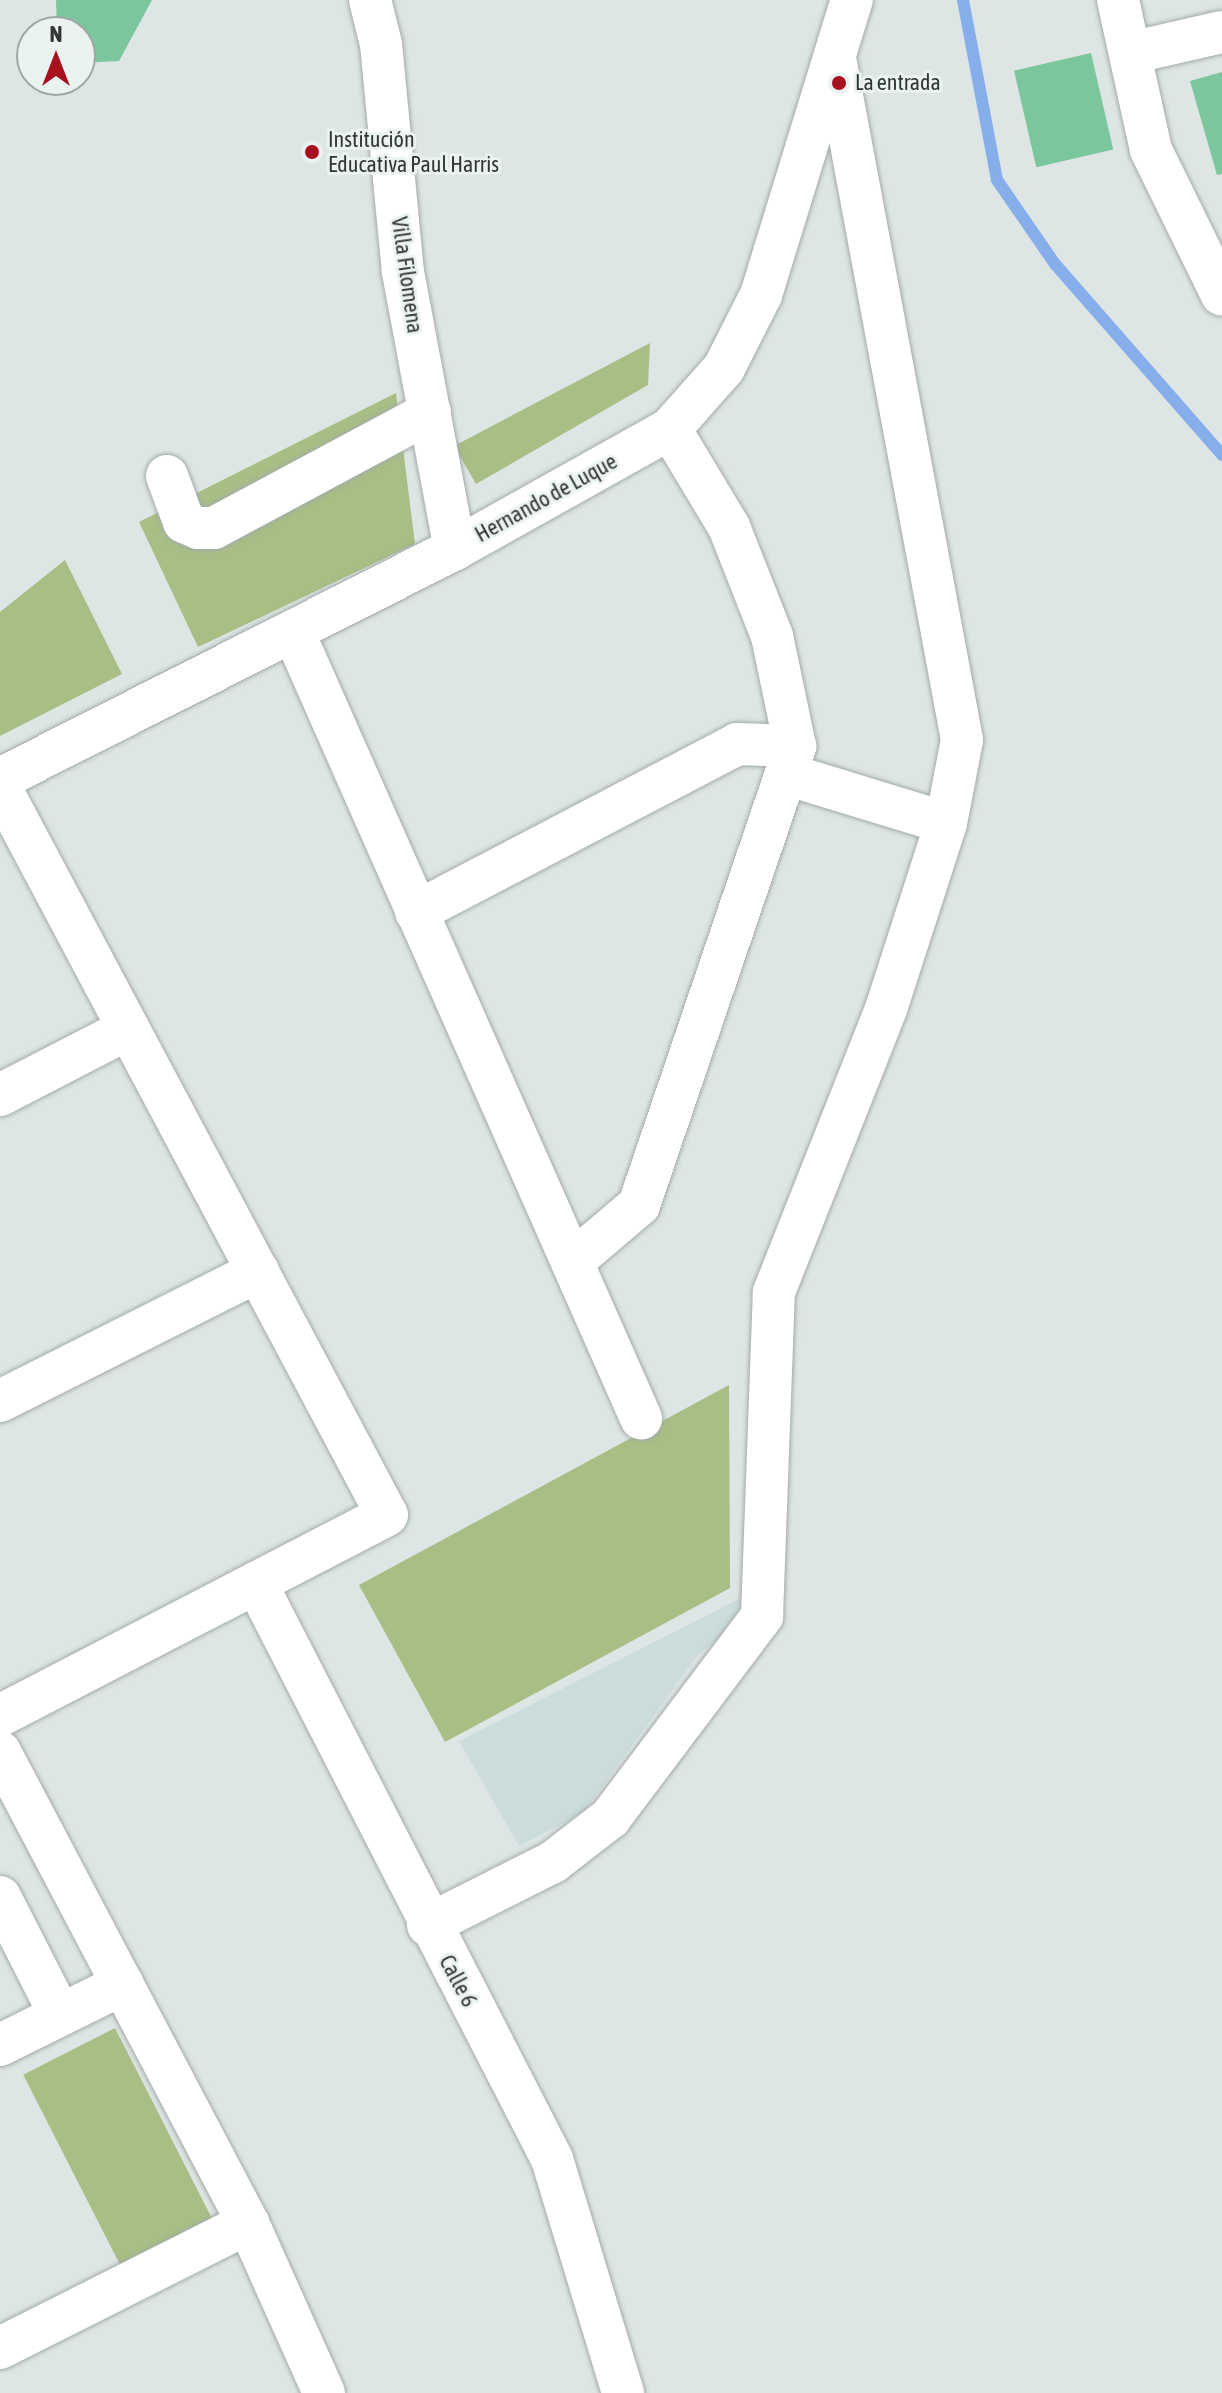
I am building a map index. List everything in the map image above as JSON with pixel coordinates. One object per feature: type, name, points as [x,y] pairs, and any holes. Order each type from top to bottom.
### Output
[{"type":"street","name":"Villa Filomena","points":[[370,0],[381,44],[403,272],[455,549]]},
{"type":"street","name":"Hernando de Luque","points":[[0,779],[455,549],[670,429],[724,368],[761,295],[852,0]]},
{"type":"street","points":[[1118,0],[1151,150],[1222,295]]},
{"type":"street","points":[[1130,53],[1222,32]]},
{"type":"street","points":[[428,1925],[553,1862],[610,1818],[762,1616],[774,1292],[886,1009],[946,823],[962,740],[835,58]]},
{"type":"street","points":[[167,476],[184,522],[214,528],[430,412]]},
{"type":"street","points":[[572,1262],[639,1205],[791,760],[767,623],[729,527],[670,429]]},
{"type":"street","points":[[293,631],[641,1418]]},
{"type":"street","points":[[416,912],[737,744],[791,760],[946,823]]},
{"type":"street","points":[[0,787],[387,1515],[0,1716]]},
{"type":"street","points":[[0,1095],[128,1029]]},
{"type":"street","points":[[0,1401],[258,1271]]},
{"type":"street","name":"Calle 6","points":[[256,1583],[428,1925],[552,2159],[623,2393]]},
{"type":"street","points":[[0,1752],[248,2223],[324,2393]]},
{"type":"street","points":[[0,1897],[60,2015]]},
{"type":"street","points":[[0,2045],[123,1984]]},
{"type":"street","points":[[0,2348],[248,2223]]},
{"type":"shaded area","points":[[741,1598],[737,1623],[697,1656],[583,1813],[519,1846],[459,1741]]},
{"type":"green space","points":[[650,343],[648,385],[476,484],[454,446]]},
{"type":"green space","points":[[396,393],[415,544],[198,647],[139,522]]},
{"type":"green space","points":[[65,560],[122,674],[0,736],[0,612]]},
{"type":"green space","points":[[729,1385],[730,1588],[445,1742],[359,1585]]},
{"type":"green space","points":[[115,2028],[215,2224],[123,2271],[23,2075]]},
{"type":"building","points":[[56,0],[152,0],[119,61],[96,62],[96,16],[56,16]]},
{"type":"building","points":[[1091,53],[1113,149],[1036,167],[1014,71]]},
{"type":"building","points":[[1222,72],[1222,174],[1217,175],[1190,81]]},
{"type":"waterway","points":[[963,0],[997,180],[1055,264],[1222,455]]},
{"type":"place","name":"La entrada","points":[[839,83]]},
{"type":"place","name":"Institución Educativa Paul Harris","points":[[312,152]]}]
